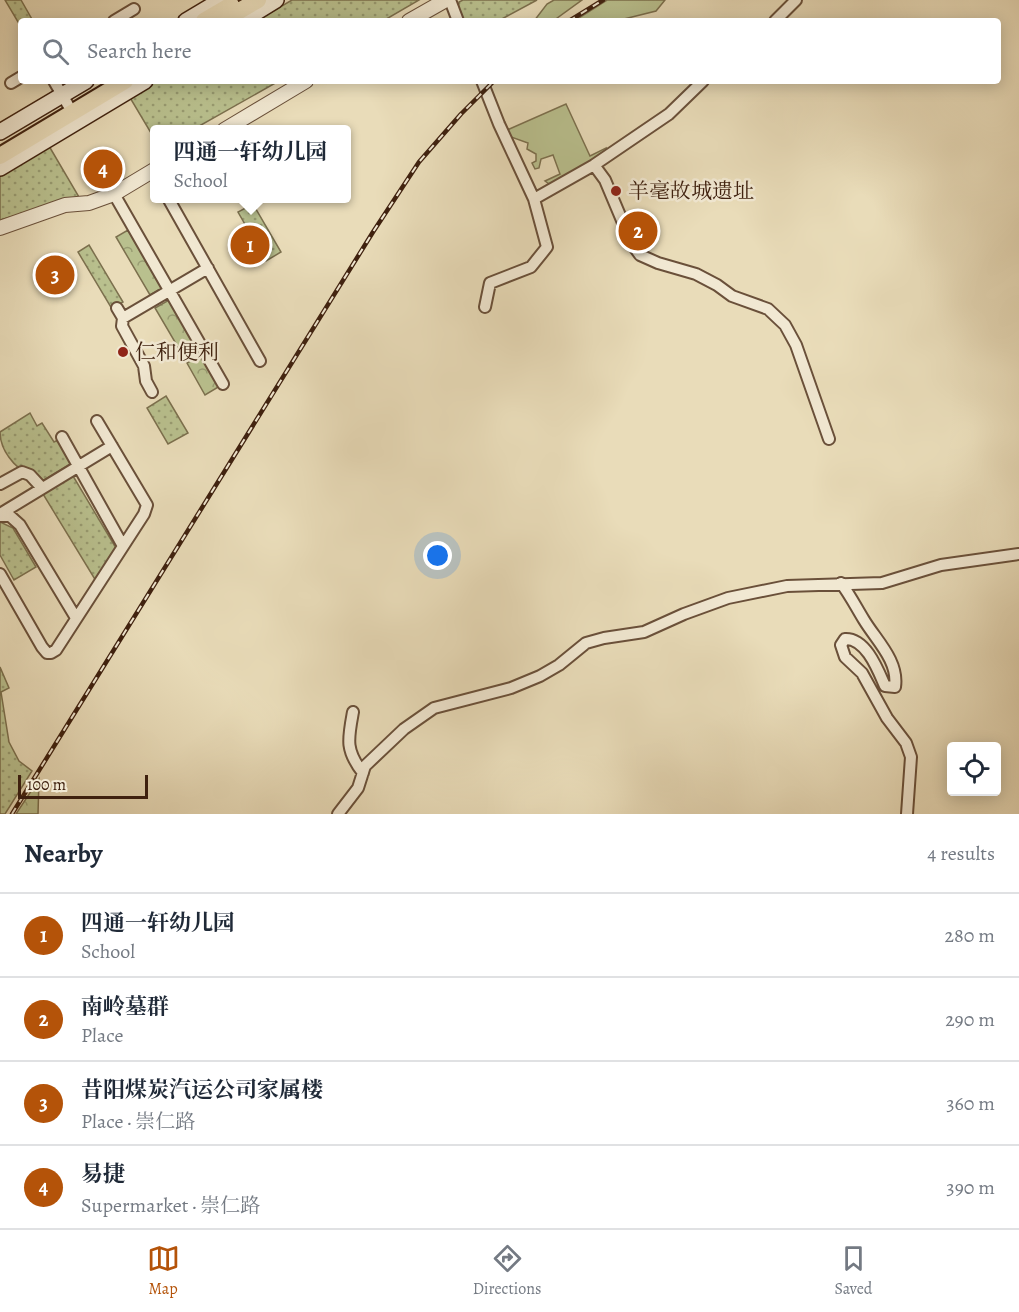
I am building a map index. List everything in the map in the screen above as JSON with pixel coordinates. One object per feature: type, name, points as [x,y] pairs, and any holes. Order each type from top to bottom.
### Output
[{"type":"main road","points":[[209,14],[221,0]]},
{"type":"main road","points":[[209,14],[240,0]]},
{"type":"main road","points":[[209,14],[258,0]]},
{"type":"main road","points":[[247,18],[276,0]]},
{"type":"main road","points":[[0,144],[65,100],[84,84]]},
{"type":"main road","points":[[0,132],[100,84]]},
{"type":"main road","points":[[0,156],[119,84]]},
{"type":"main road","points":[[0,168],[140,84]]},
{"type":"street","points":[[415,18],[448,0],[457,18]]},
{"type":"street","points":[[779,18],[796,0]]},
{"type":"street","points":[[119,18],[134,9]]},
{"type":"street","points":[[10,83],[18,78]]},
{"type":"street","points":[[56,84],[65,100]]},
{"type":"street","points":[[231,125],[301,84]]},
{"type":"street","points":[[483,84],[534,199],[547,247],[531,267],[490,283],[485,307]]},
{"type":"street","points":[[534,199],[594,165],[669,114],[700,84]]},
{"type":"street","points":[[594,165],[604,180],[632,244],[640,255],[696,274],[732,296],[768,309],[785,325],[796,345],[829,439]]},
{"type":"street","points":[[0,228],[65,205],[89,202],[114,194],[150,172]]},
{"type":"street","points":[[114,194],[223,384]]},
{"type":"street","points":[[171,203],[260,361]]},
{"type":"street","points":[[152,392],[146,381],[144,366],[122,326],[120,313],[170,290],[207,268]]},
{"type":"street","points":[[0,574],[42,647],[47,653],[56,650],[144,514],[147,505],[97,421]]},
{"type":"street","points":[[62,437],[123,546]]},
{"type":"street","points":[[0,515],[112,446]]},
{"type":"street","points":[[0,484],[22,472],[30,475],[42,488]]},
{"type":"street","points":[[0,515],[10,516],[20,525],[76,618]]},
{"type":"street","points":[[338,814],[358,788],[365,766],[404,729],[434,708],[511,688],[540,676],[586,643],[644,632],[728,598],[787,586],[882,582],[941,565],[1019,554]]},
{"type":"street","points":[[842,583],[892,664],[896,680],[895,687],[885,686],[876,665],[863,648],[852,639],[845,639],[841,645],[845,657],[862,673],[887,718],[906,743],[911,757],[907,814]]},
{"type":"street","points":[[353,712],[349,742],[352,758],[363,773]]},
{"type":"green space","points":[[5,0],[21,0],[31,18],[18,18],[18,22]]},
{"type":"green space","points":[[292,0],[419,0],[388,18],[261,18]]},
{"type":"green space","points":[[463,0],[537,0],[504,18],[462,18],[458,9],[459,2]]},
{"type":"green space","points":[[554,0],[582,0],[557,18],[536,18],[547,4]]},
{"type":"green space","points":[[607,0],[665,0],[656,11],[628,18],[579,18]]},
{"type":"green space","points":[[150,84],[274,84],[201,125],[150,125],[150,131],[129,96]]},
{"type":"green space","points":[[566,104],[590,156],[606,148],[605,154],[552,186],[545,181],[560,174],[553,155],[541,159],[539,168],[535,169],[532,163],[536,161],[536,154],[527,149],[528,143],[511,137],[507,130]]},
{"type":"green space","points":[[49,146],[79,197],[0,220],[0,175]]},
{"type":"green space","points":[[253,204],[281,252],[266,261],[238,212]]},
{"type":"green space","points":[[128,230],[162,288],[150,295],[116,237]]},
{"type":"green space","points":[[89,245],[123,302],[112,309],[78,252]]},
{"type":"green space","points":[[169,300],[196,346],[182,354],[155,308]]},
{"type":"green space","points":[[201,355],[220,386],[205,395],[187,363]]},
{"type":"green space","points":[[166,396],[188,433],[168,444],[147,408]]},
{"type":"green space","points":[[30,413],[37,426],[42,423],[54,442],[58,440],[72,463],[44,480],[20,469],[8,456],[1,440],[0,432]]},
{"type":"green space","points":[[73,476],[116,548],[96,581],[43,494]]},
{"type":"green space","points":[[0,522],[13,528],[36,567],[14,580],[0,555]]},
{"type":"green space","points":[[0,667],[9,688],[1,692],[9,742],[19,761],[32,771],[5,814],[0,814]]},
{"type":"green space","points":[[39,779],[38,814],[16,814]]},
{"type":"railway","points":[[574,18],[603,0]]},
{"type":"railway","points":[[12,814],[373,232],[419,162],[491,84]]},
{"type":"place","name":"易捷","points":[[103,169]]},
{"type":"place","name":"羊毫故城遗址","points":[[616,191]]},
{"type":"place","name":"南岭墓群","points":[[638,231]]},
{"type":"place","name":"四通一轩幼儿园","points":[[250,245]]},
{"type":"place","name":"昔阳煤炭汽运公司家属楼","points":[[55,275]]},
{"type":"place","name":"仁和便利","points":[[123,352]]}]
